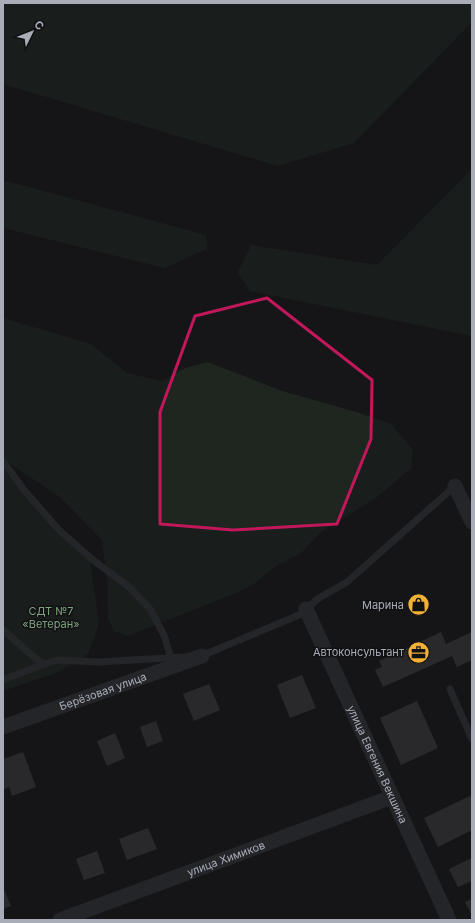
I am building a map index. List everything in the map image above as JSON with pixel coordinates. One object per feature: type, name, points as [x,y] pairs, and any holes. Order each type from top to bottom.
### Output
[{"type":"street","points":[[455,486],[472,522]]},
{"type":"street","name":"улица Евгения Векшина","points":[[306,609],[449,920]]},
{"type":"street","name":"Берёзовая улица","points":[[3,727],[202,656]]},
{"type":"street","name":"улица Химиков","points":[[60,920],[392,797]]},
{"type":"lane","points":[[3,461],[24,490],[58,529],[93,560],[128,586],[150,609],[164,635],[170,658]]},
{"type":"lane","points":[[3,680],[58,660],[97,662],[202,656],[299,615],[319,598],[346,582],[455,486]]},
{"type":"lane","points":[[3,630],[44,664]]},
{"type":"lane","points":[[450,689],[472,739]]},
{"type":"highlighted area","points":[[267,298],[372,380],[371,439],[337,524],[233,530],[160,524],[160,412],[195,316]]},
{"type":"green space","points":[[3,3],[472,3],[472,22],[354,143],[278,166],[3,84]]},
{"type":"green space","points":[[472,169],[472,336],[250,291],[238,272],[251,245],[377,265]]},
{"type":"green space","points":[[3,180],[206,235],[207,249],[165,268],[3,228]]},
{"type":"green space","points":[[3,318],[91,344],[127,373],[161,381],[185,368],[208,362],[282,391],[360,413],[391,424],[413,450],[411,468],[376,498],[321,532],[300,554],[276,566],[255,583],[239,592],[127,636],[114,631],[108,618],[107,581],[102,540],[60,497],[3,459]]},
{"type":"green space","name":"СДТ №7 «Ветеран»","points":[[3,465],[10,476],[90,560],[99,623],[88,654],[56,673],[3,691]]},
{"type":"building","points":[[441,632],[446,644],[472,632],[472,660],[457,667],[452,656],[383,687],[375,670],[382,667],[379,661]]},
{"type":"building","points":[[302,675],[316,708],[290,718],[277,685]]},
{"type":"building","points":[[209,684],[220,710],[194,721],[183,694]]},
{"type":"building","points":[[417,701],[438,748],[401,765],[380,718]]},
{"type":"building","points":[[156,721],[163,741],[147,747],[140,727]]},
{"type":"building","points":[[115,733],[125,758],[107,766],[97,741]]},
{"type":"building","points":[[23,752],[36,787],[12,796],[9,787],[3,790],[3,759]]},
{"type":"building","points":[[472,795],[472,830],[438,847],[424,818]]},
{"type":"building","points":[[148,828],[157,849],[127,860],[119,839]]},
{"type":"building","points":[[97,851],[105,873],[84,880],[76,859]]},
{"type":"building","points":[[472,858],[472,881],[458,887],[449,869]]},
{"type":"building","points":[[3,887],[11,906],[3,909]]},
{"type":"building","points":[[472,899],[472,916],[465,902]]},
{"type":"place","name":"Марина","points":[[419,605]]},
{"type":"place","name":"Автоконсультант","points":[[419,652]]}]
